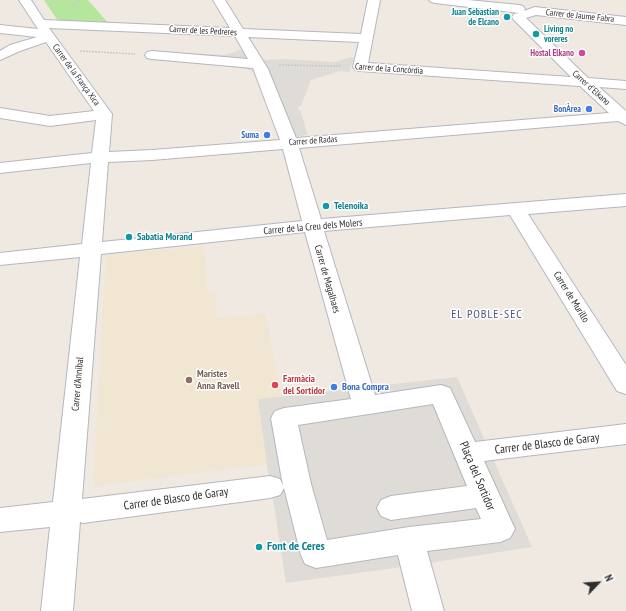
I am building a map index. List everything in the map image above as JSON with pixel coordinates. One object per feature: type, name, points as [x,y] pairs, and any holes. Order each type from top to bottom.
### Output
[{"type":"street","name":"Carrer de la França Xica","points":[[25,0],[45,31],[104,114],[99,157]]},
{"type":"street","name":"Carrer de Magalhaes","points":[[219,0],[258,64],[289,142],[312,226],[365,405]]},
{"type":"street","points":[[360,67],[374,0]]},
{"type":"street","points":[[436,0],[508,8]]},
{"type":"street","name":"Carrer de Jaume Fabra","points":[[535,11],[626,21]]},
{"type":"street","name":"Carrer d'Elkano","points":[[535,11],[518,17],[584,82],[625,117]]},
{"type":"street","points":[[0,29],[34,33],[45,31]]},
{"type":"street","points":[[0,56],[45,31]]},
{"type":"street","name":"Carrer de les Pedreres","points":[[45,31],[239,32],[366,38]]},
{"type":"street","points":[[152,55],[258,64]]},
{"type":"street","name":"Carrer de la Concòrdia","points":[[360,67],[626,85]]},
{"type":"street","points":[[0,113],[50,121],[104,114]]},
{"type":"street","name":"Carrer de Radas","points":[[0,168],[99,157],[152,155],[289,142],[625,117]]},
{"type":"street","name":"Carrer d'Anníbal","points":[[57,611],[74,512],[91,249],[99,157]]},
{"type":"street","name":"Carrer de la Creu dels Molers","points":[[0,259],[312,226],[626,200]]},
{"type":"street","name":"Carrer de Murillo","points":[[516,210],[626,385]]},
{"type":"street","name":"Plaça del Sortidor","points":[[441,394],[467,453],[500,529],[409,540],[316,554],[283,485],[284,418],[441,394]]},
{"type":"street","name":"Carrer de Blasco de Garay","points":[[467,453],[626,434]]},
{"type":"street","name":"Carrer de Blasco de Garay","points":[[0,520],[283,485]]},
{"type":"street","points":[[392,508],[485,495]]},
{"type":"street","points":[[409,540],[428,611]]},
{"type":"path","points":[[74,50],[152,55]]},
{"type":"path","name":"Carrer de la Concòrdia","points":[[258,64],[360,67]]},
{"type":"shaded area","points":[[242,49],[254,72],[233,64],[146,59],[152,55],[154,51],[226,55]]},
{"type":"shaded area","points":[[352,57],[354,59],[349,72],[340,71],[311,80],[298,110],[300,110],[308,135],[292,137],[262,60],[285,59],[335,62]]},
{"type":"shaded area","name":"Maristes Anna Ravell","points":[[204,246],[208,293],[215,292],[217,318],[266,314],[281,396],[258,399],[268,464],[93,486],[106,255]]},
{"type":"shaded area","points":[[457,377],[532,547],[286,583],[270,487],[258,399]]},
{"type":"green space","points":[[44,0],[88,0],[109,24],[58,21]]},
{"type":"place","name":"Juan Sebastian de Elcano","points":[[507,17]]},
{"type":"place","name":"Living no voreres","points":[[536,34]]},
{"type":"place","name":"Hostal Elkano","points":[[582,53]]},
{"type":"place","name":"BonÀrea","points":[[589,109]]},
{"type":"place","name":"Suma","points":[[267,135]]},
{"type":"place","name":"Telenoika","points":[[326,206]]},
{"type":"place","name":"Sabatia Morand","points":[[129,237]]},
{"type":"place","name":"Maristes Anna Ravell","points":[[189,380]]},
{"type":"place","name":"Farmàcia del Sortidor","points":[[275,385]]},
{"type":"place","name":"Bona Compra","points":[[334,387]]},
{"type":"place","name":"Font de Ceres","points":[[259,547]]},
{"type":"district","name":"EL POBLE-SEC","points":[[487,315]]}]
